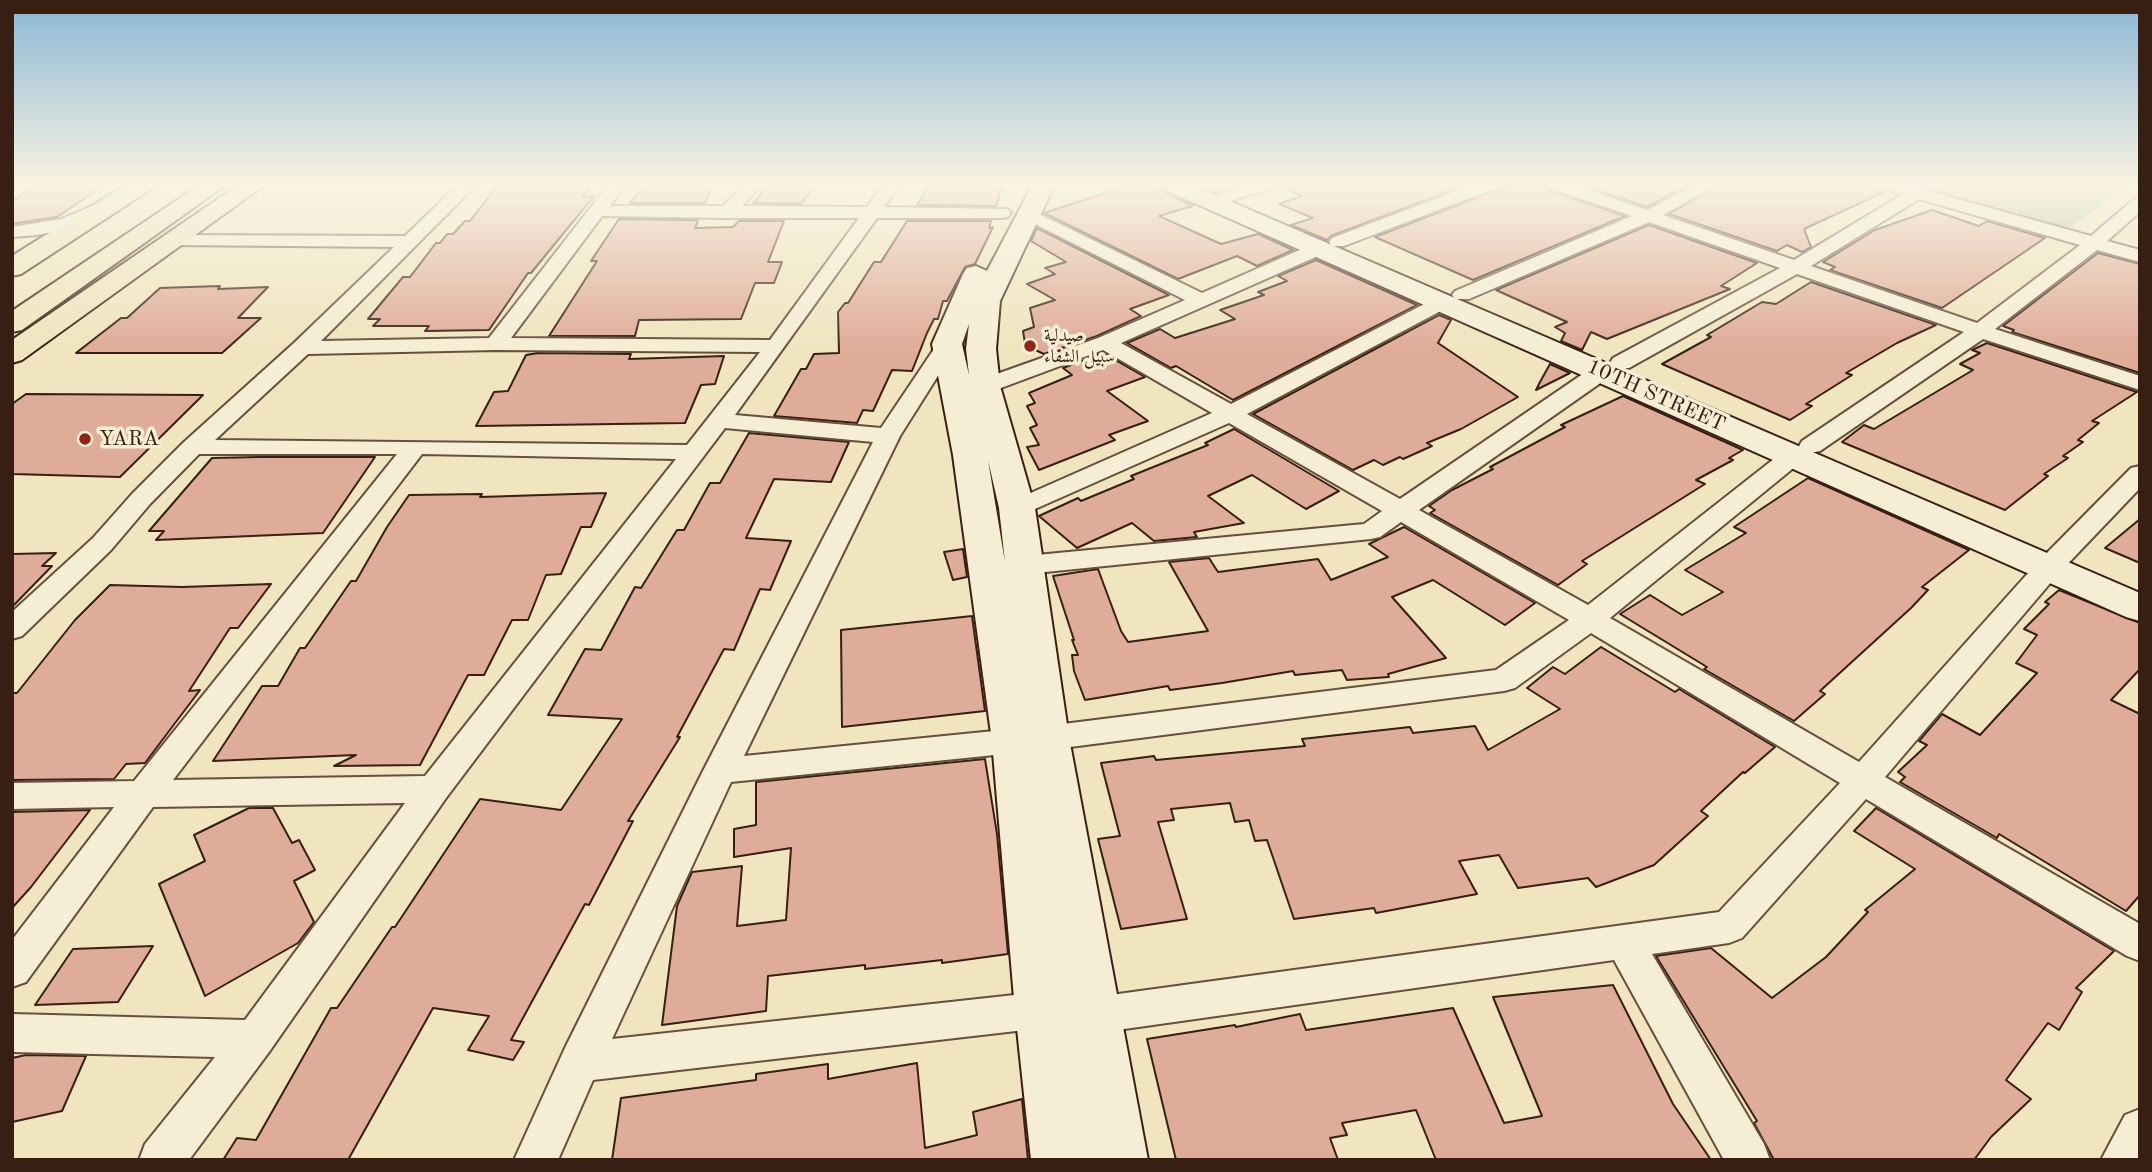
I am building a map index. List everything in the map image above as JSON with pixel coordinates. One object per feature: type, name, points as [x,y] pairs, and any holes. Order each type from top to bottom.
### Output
[{"type":"main road","points":[[12,268],[57,239]]},
{"type":"main road","points":[[12,295],[97,239]]},
{"type":"main road","points":[[12,324],[136,239]]},
{"type":"main road","points":[[1003,239],[947,344],[1031,740],[1096,1016],[1118,1160]]},
{"type":"main road","points":[[1009,239],[986,301],[981,349],[985,386],[1017,508],[1026,565],[1042,1010],[1061,1160]]},
{"type":"main road","name":"10TH STREET","points":[[1313,239],[1329,245]]},
{"type":"main road","name":"10TH STREET","points":[[1316,239],[2055,561],[2140,608]]},
{"type":"main road","points":[[12,354],[172,240]]},
{"type":"main road","name":"10TH STREET","points":[[2055,561],[2140,587]]},
{"type":"street","points":[[12,629],[102,544],[141,499],[194,447],[302,348],[411,239]]},
{"type":"street","points":[[495,344],[577,239]]},
{"type":"street","points":[[161,1160],[255,1039],[434,789],[776,346],[852,239]]},
{"type":"street","points":[[1094,239],[1201,300]]},
{"type":"street","points":[[985,386],[1105,341],[1346,239]]},
{"type":"street","points":[[1017,508],[1231,413],[1452,299],[1595,239]]},
{"type":"street","points":[[1713,239],[2140,383]]},
{"type":"street","points":[[1026,565],[1371,531],[1611,367],[1798,266],[1843,239]]},
{"type":"street","points":[[2079,239],[2140,256]]},
{"type":"street","points":[[720,771],[1031,740],[1504,680],[1590,619],[1802,451],[1980,331],[2099,239]]},
{"type":"street","points":[[172,240],[408,242]]},
{"type":"street","points":[[1105,341],[1403,510],[2140,944]]},
{"type":"street","points":[[302,348],[495,344],[776,346]]},
{"type":"street","points":[[536,1160],[580,1062],[720,771],[888,436],[947,344]]},
{"type":"street","points":[[718,420],[888,436]]},
{"type":"street","points":[[194,447],[415,447],[695,452]]},
{"type":"street","points":[[12,970],[144,793],[415,447]]},
{"type":"street","points":[[1096,1016],[1729,927],[1862,781],[2055,561],[2140,473]]},
{"type":"street","points":[[12,796],[434,789]]},
{"type":"street","points":[[1624,941],[1748,1160]]},
{"type":"street","points":[[580,1062],[1042,1010]]},
{"type":"street","points":[[12,1033],[255,1039]]},
{"type":"street","points":[[2123,1160],[2140,1130]]},
{"type":"building","points":[[443,239],[559,239],[531,273],[528,273],[489,330],[425,331],[429,326],[373,326],[380,319],[368,319],[403,277],[410,277],[436,243]]},
{"type":"building","points":[[606,239],[777,239],[768,262],[782,262],[774,283],[755,283],[741,319],[639,320],[635,336],[549,336],[597,261],[591,261]]},
{"type":"building","points":[[896,239],[987,239],[975,264],[965,267],[947,301],[943,301],[938,319],[934,319],[927,333],[912,371],[892,370],[873,411],[863,410],[857,423],[774,416],[801,369],[806,369],[814,354],[839,353],[838,312],[848,303],[874,262],[881,262]]},
{"type":"building","points":[[1032,239],[1058,239],[1169,295],[1130,309],[1141,316],[1097,336],[1044,354],[1025,343],[1023,331],[1034,327],[1030,308],[1055,300],[1027,284],[1055,274],[1045,268],[1066,262],[1031,241]]},
{"type":"building","points":[[1096,239],[1209,239],[1221,244],[1241,239],[1268,239],[1293,250],[1257,266],[1237,256],[1178,279]]},
{"type":"building","points":[[1379,239],[1571,239],[1473,280]]},
{"type":"building","points":[[1617,239],[1688,239],[1757,263],[1721,286],[1730,289],[1607,339],[1591,332],[1582,350],[1561,341],[1565,333],[1555,327],[1567,322],[1496,290]]},
{"type":"building","points":[[1741,239],[1808,239],[1811,247],[1802,252],[1787,245],[1777,251]]},
{"type":"building","points":[[1861,239],[2044,239],[1942,308],[1830,270],[1835,267],[1823,262]]},
{"type":"building","points":[[2098,253],[2140,264],[2140,373],[2012,332],[2014,330],[2003,326]]},
{"type":"building","points":[[1316,260],[1417,305],[1233,400],[1176,366],[1171,368],[1127,343],[1160,329],[1175,338],[1235,319],[1220,310],[1264,295],[1258,292],[1287,281],[1278,276]]},
{"type":"building","points":[[1811,282],[1936,325],[1897,343],[1846,373],[1852,375],[1806,404],[1812,406],[1790,420],[1662,364],[1711,337],[1707,335],[1762,302],[1776,304]]},
{"type":"building","points":[[220,286],[218,289],[268,287],[238,318],[261,318],[222,353],[76,353],[121,318],[127,318],[160,288]]},
{"type":"building","points":[[1439,315],[1451,320],[1438,343],[1518,397],[1461,429],[1427,443],[1432,446],[1403,459],[1400,457],[1383,465],[1374,460],[1353,470],[1253,414]]},
{"type":"building","points":[[1987,343],[2137,392],[2092,421],[2099,423],[2078,440],[2083,442],[2063,456],[2068,458],[2044,474],[2048,476],[2005,510],[1842,442],[1864,425],[1874,429],[1973,370],[1960,364],[1980,353],[1972,350]]},
{"type":"building","points":[[1103,353],[1145,377],[1107,391],[1148,421],[1109,435],[1115,440],[1039,470],[1027,447],[1039,445],[1030,428],[1037,425],[1027,406],[1035,403],[1029,393],[1072,375],[1063,368]]},
{"type":"building","points":[[631,354],[629,359],[724,356],[715,384],[701,385],[685,423],[476,426],[494,392],[508,391],[526,355]]},
{"type":"building","points":[[1550,364],[1570,373],[1536,390],[1540,382]]},
{"type":"building","name":"YARA","points":[[26,394],[203,395],[120,477],[12,474],[12,404]]},
{"type":"building","points":[[1623,396],[1743,450],[1729,458],[1733,460],[1696,480],[1705,484],[1582,561],[1587,564],[1558,585],[1430,513],[1435,510],[1429,506],[1452,490],[1565,427],[1561,425]]},
{"type":"building","points":[[1234,429],[1339,491],[1306,509],[1252,475],[1208,496],[1244,523],[1194,532],[1197,537],[1154,541],[1132,523],[1077,548],[1039,516],[1078,498],[1081,501],[1134,479],[1131,476],[1208,445],[1205,443]]},
{"type":"building","points":[[749,433],[849,442],[831,482],[774,479],[746,538],[791,541],[770,590],[760,589],[734,650],[724,649],[677,737],[680,737],[628,821],[633,821],[589,905],[585,904],[511,1040],[524,1042],[513,1060],[468,1050],[489,1016],[433,1008],[348,1160],[223,1160],[237,1138],[256,1140],[331,1008],[337,1008],[392,927],[395,927],[480,799],[561,810],[622,719],[548,715],[585,649],[601,650],[635,587],[641,588],[677,530],[684,530],[710,483],[720,483]]},
{"type":"building","points":[[375,457],[323,533],[156,540],[164,531],[149,531],[212,458]]},
{"type":"building","points":[[1808,478],[1969,550],[1922,587],[1928,590],[1820,691],[1825,694],[1794,721],[1704,669],[1707,667],[1620,614],[1650,595],[1682,615],[1723,592],[1685,570],[1746,533],[1734,527]]},
{"type":"building","points":[[606,493],[591,527],[581,527],[561,574],[546,575],[528,620],[512,620],[484,675],[468,675],[420,765],[334,766],[356,755],[213,761],[262,686],[278,686],[300,648],[305,648],[351,581],[356,581],[409,495],[482,494],[480,497]]},
{"type":"building","points":[[2140,519],[2140,563],[2105,548]]},
{"type":"building","points":[[1404,527],[1535,603],[1505,625],[1433,580],[1392,597],[1446,658],[1388,674],[1389,677],[1347,680],[1342,670],[1295,675],[1293,671],[1170,690],[1168,686],[1085,700],[1074,671],[1072,655],[1078,655],[1053,576],[1098,569],[1121,631],[1128,642],[1208,631],[1169,562],[1209,558],[1218,572],[1318,559],[1331,580],[1388,557],[1369,544]]},
{"type":"building","points":[[963,549],[967,577],[953,580],[944,552]]},
{"type":"building","points":[[56,553],[42,566],[52,566],[12,607],[12,554]]},
{"type":"building","points":[[271,584],[238,628],[230,628],[189,691],[200,690],[145,763],[126,764],[114,779],[12,780],[12,693],[17,693],[75,620],[110,585],[182,587]]},
{"type":"building","points":[[2059,590],[2140,623],[2140,669],[2111,700],[2140,714],[2140,895],[2126,911],[1999,834],[1997,838],[1900,782],[1905,777],[1898,772],[1927,745],[1919,741],[1942,714],[1980,735],[2037,673],[2016,663],[2037,635],[2024,629],[2049,604],[2045,602]]},
{"type":"building","points":[[972,616],[985,711],[842,727],[841,630]]},
{"type":"building","points":[[1601,647],[1675,692],[1679,689],[1775,747],[1701,811],[1708,816],[1654,865],[1596,887],[1588,878],[1518,888],[1499,855],[1459,861],[1477,894],[1376,913],[1374,908],[1294,919],[1267,840],[1255,841],[1249,820],[1235,822],[1230,803],[1171,809],[1174,820],[1158,822],[1187,919],[1121,929],[1098,839],[1120,836],[1101,763],[1154,756],[1156,760],[1305,746],[1302,739],[1410,727],[1413,733],[1475,726],[1488,750],[1560,709],[1527,688],[1553,667],[1565,674]]},
{"type":"building","points":[[985,759],[997,834],[1008,954],[942,963],[942,960],[865,969],[865,965],[768,976],[766,1011],[662,1025],[677,906],[692,872],[742,866],[737,926],[786,920],[791,848],[734,857],[734,829],[756,825],[756,782]]},
{"type":"building","points":[[249,808],[273,808],[292,843],[299,840],[315,870],[294,881],[314,922],[298,943],[205,996],[159,884],[205,861],[194,835]]},
{"type":"building","points":[[1876,808],[2114,951],[2076,988],[2082,992],[2059,1030],[2048,1023],[2006,1080],[2031,1099],[1991,1137],[1974,1160],[1774,1160],[1754,1123],[1757,1121],[1656,956],[1711,948],[1772,998],[1826,957],[1868,912],[1865,910],[1915,869],[1854,831]]},
{"type":"building","points":[[90,810],[31,887],[12,908],[12,812]]},
{"type":"building","points":[[153,946],[118,1002],[35,1005],[73,949]]},
{"type":"building","points":[[1613,985],[1673,1104],[1711,1160],[1436,1160],[1416,1110],[1342,1123],[1347,1135],[1330,1138],[1338,1160],[1176,1160],[1147,1039],[1235,1025],[1236,1027],[1300,1014],[1306,1030],[1453,1008],[1504,1123],[1542,1116],[1493,997]]},
{"type":"building","points":[[26,1055],[86,1056],[62,1111],[12,1122],[12,1058]]},
{"type":"building","points":[[917,1063],[925,1148],[977,1135],[973,1112],[1022,1099],[1028,1160],[612,1160],[621,1098],[756,1080],[756,1074],[828,1064],[828,1079]]},
{"type":"place","name":"صيدلية سبيل الشفاء","points":[[1030,346]]},
{"type":"place","name":"YARA","points":[[85,439]]}]
